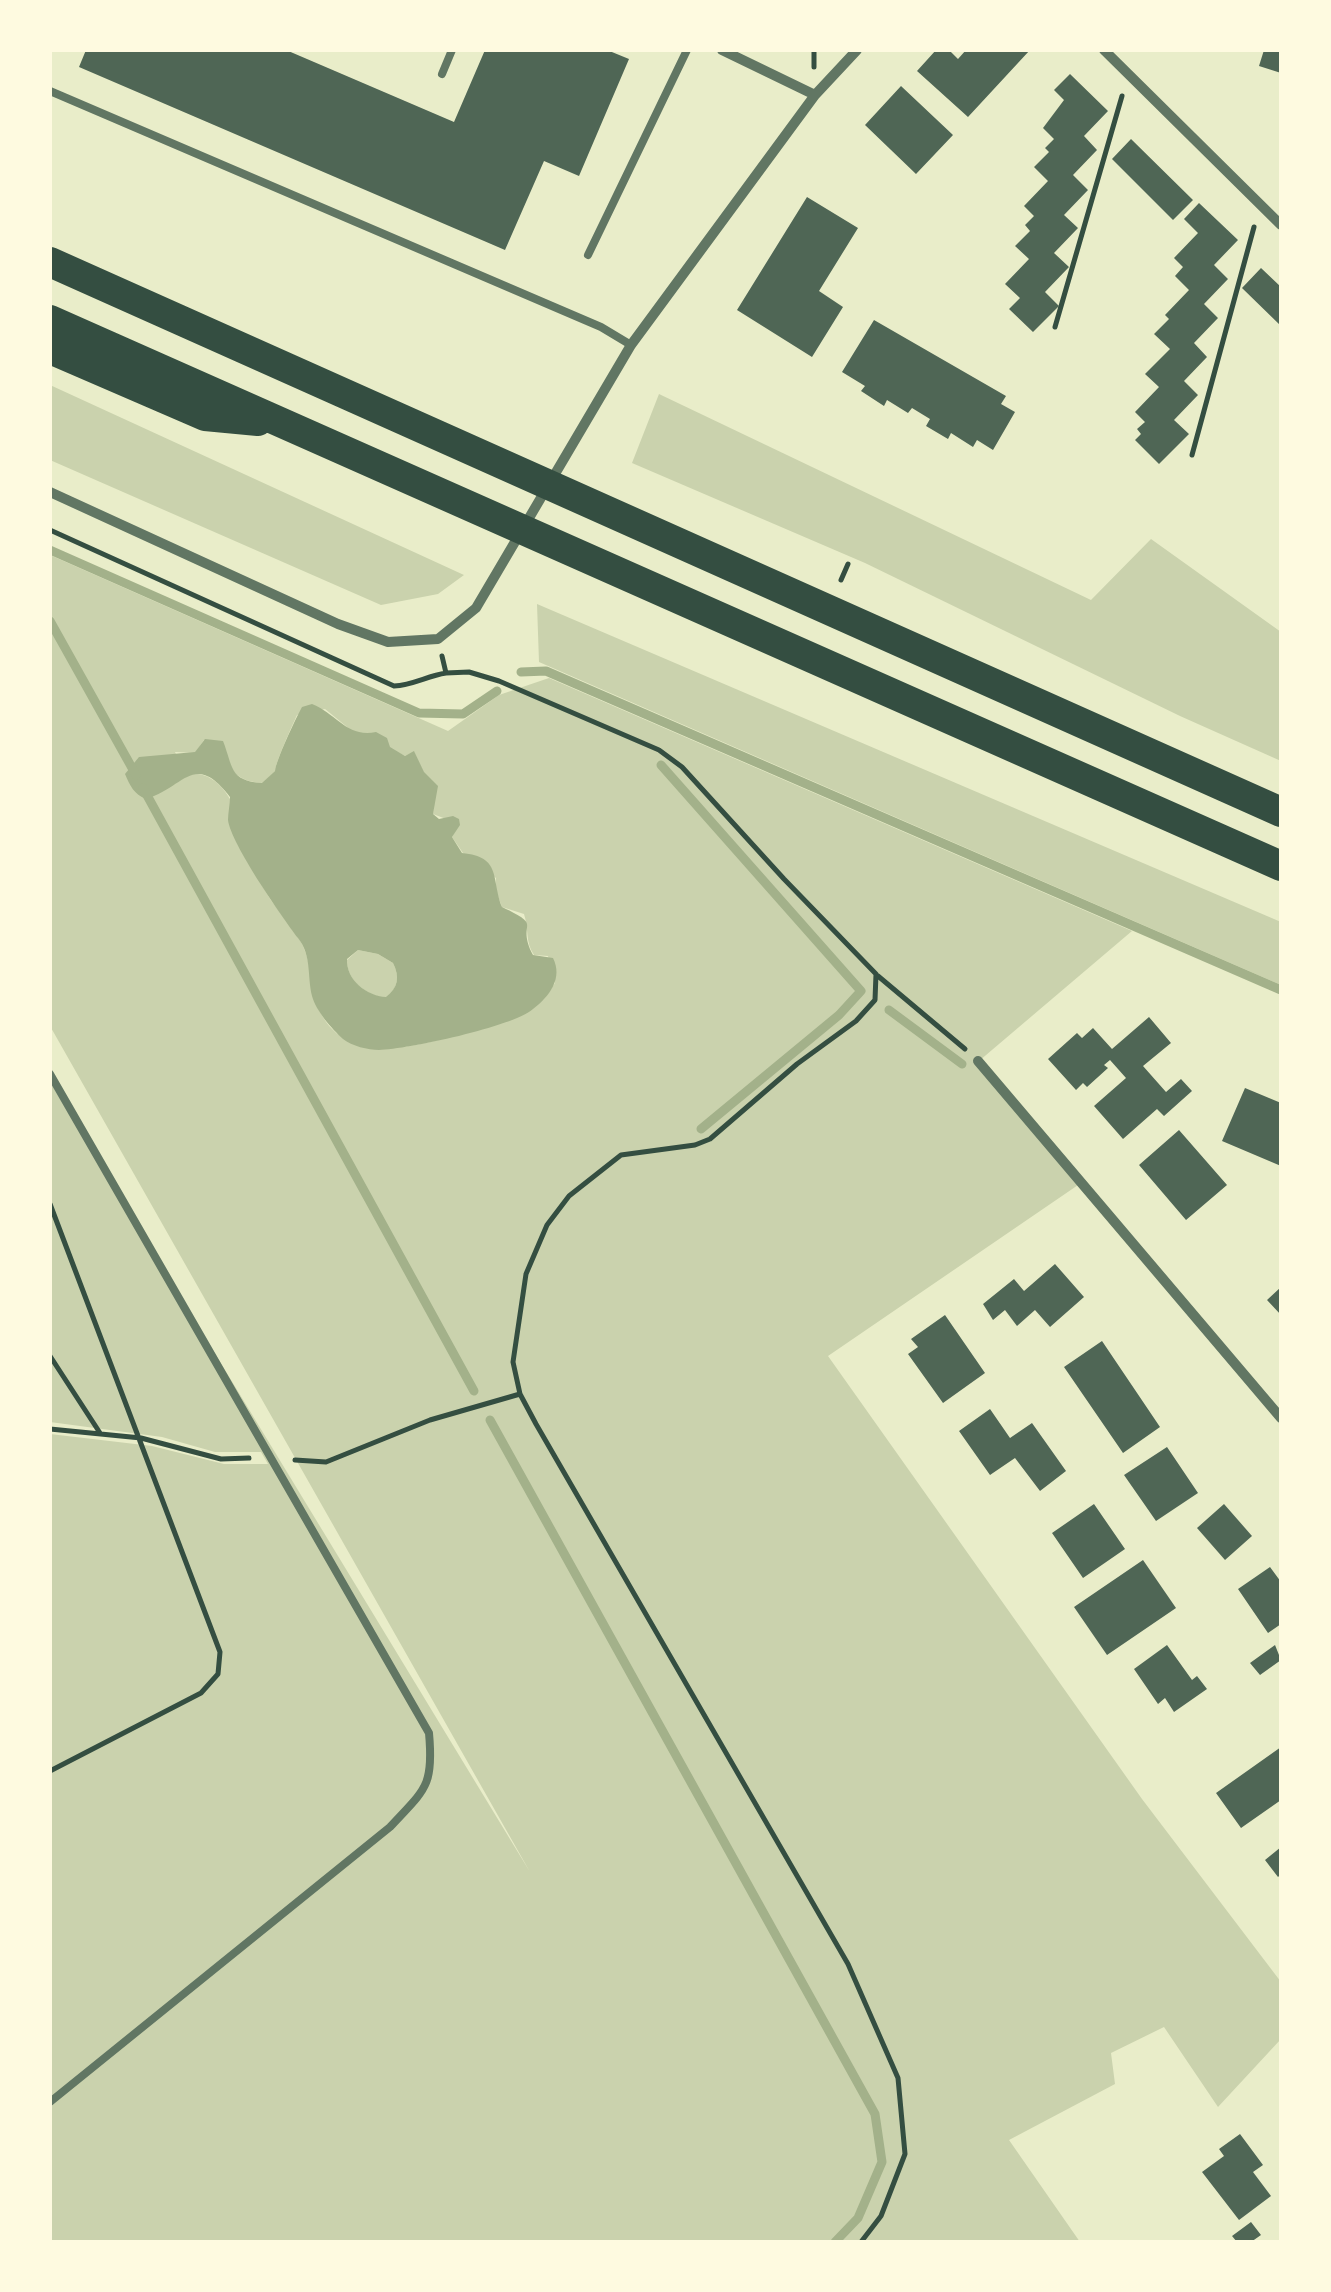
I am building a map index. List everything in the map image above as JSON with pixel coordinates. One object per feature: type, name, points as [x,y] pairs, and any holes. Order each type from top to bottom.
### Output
[{"type":"highway","points":[[50,262],[1281,812]]},
{"type":"highway","points":[[50,320],[1281,866]]},
{"type":"highway","points":[[50,349],[205,416],[288,424]]},
{"type":"street","points":[[722,50],[816,95]]},
{"type":"street","points":[[50,492],[338,624],[388,642],[438,639],[476,608],[631,345],[816,95],[857,50]]},
{"type":"street","points":[[1104,50],[1281,225]]},
{"type":"street","points":[[978,1061],[1281,1418]]},
{"type":"lane","points":[[442,74],[452,50]]},
{"type":"lane","points":[[588,255],[687,50]]},
{"type":"lane","points":[[50,91],[600,327],[631,345]]},
{"type":"lane","points":[[50,1074],[429,1733],[432,1768],[422,1792],[390,1827],[50,2102]]},
{"type":"path","points":[[1055,327],[1129,74]]},
{"type":"path","points":[[1192,455],[1237,280],[1261,205]]},
{"type":"path","points":[[50,530],[394,686],[410,685],[429,676],[469,672],[499,680],[659,750],[682,767],[876,974],[978,1061]]},
{"type":"path","points":[[840,580],[848,564]]},
{"type":"path","points":[[438,639],[446,673]]},
{"type":"path","points":[[861,2242],[881,2216],[905,2154],[898,2078],[848,1964],[520,1394],[513,1362],[526,1274],[547,1225],[569,1196],[621,1155],[695,1145],[710,1139],[796,1064],[856,1021],[875,1000],[876,974]]},
{"type":"path","points":[[50,1204],[220,1652],[218,1674],[201,1692],[50,1771]]},
{"type":"path","points":[[50,1356],[100,1433]]},
{"type":"path","points":[[50,1429],[141,1438],[221,1459],[326,1462],[430,1420],[520,1394]]},
{"type":"shaded area","points":[[50,385],[464,575],[438,594],[381,605],[50,460]]},
{"type":"shaded area","points":[[659,394],[1091,600],[1151,539],[1281,632],[1281,761],[865,563],[632,463]]},
{"type":"shaded area","points":[[50,555],[448,731],[499,695],[549,678],[1132,931],[979,1061],[1081,1183],[828,1356],[1142,1799],[1281,1982],[1281,2039],[1218,2107],[1164,2027],[1111,2053],[1115,2084],[1009,2140],[1080,2242],[50,2242],[50,1434],[152,1446],[224,1464],[268,1464],[261,1452],[215,1452],[162,1437],[50,1422],[50,1082],[530,1872],[50,1026]],"holes":[[[325,709],[352,731],[405,756],[414,752],[434,795],[433,814],[446,819],[455,830],[452,837],[463,853],[496,878],[502,907],[524,914],[531,950],[534,955],[548,956],[555,983],[524,1013],[485,1028],[398,1047],[359,1045],[342,1037],[328,1024],[317,1005],[303,946],[261,883],[228,796],[203,775],[186,774],[175,752],[195,753],[204,740],[226,750],[237,775],[263,783],[275,771],[297,715]]]},
{"type":"shaded area","points":[[537,604],[1281,922],[1281,985],[539,662]]},
{"type":"shaded area","points":[[312,704],[321,708],[357,732],[376,732],[405,756],[414,751],[424,772],[438,786],[433,814],[439,819],[459,819],[460,825],[452,837],[462,853],[475,855],[489,864],[502,907],[526,922],[533,955],[553,958],[556,979],[533,1009],[483,1030],[412,1046],[375,1050],[347,1041],[317,1008],[302,945],[238,846],[228,820],[230,797],[218,783],[198,774],[146,799],[138,795],[125,774],[139,757],[195,752],[205,739],[223,741],[238,775],[262,783],[275,771],[302,707]],"holes":[[[358,950],[378,954],[393,963],[397,973],[397,982],[386,997],[359,986],[348,967],[347,959]]]},
{"type":"shaded area","points":[[358,950],[378,954],[393,963],[397,982],[386,998],[365,990],[350,974],[347,960]]},
{"type":"building","points":[[86,50],[286,50],[454,122],[485,50],[607,50],[629,59],[579,176],[544,161],[505,250],[79,67]]},
{"type":"building","points":[[936,50],[949,50],[958,59],[966,50],[1030,50],[968,117],[917,71]]},
{"type":"building","points":[[1264,50],[1281,50],[1281,73],[1259,66]]},
{"type":"building","points":[[1070,74],[1108,111],[1084,136],[1097,150],[1073,175],[1088,190],[1064,215],[1078,228],[1054,253],[1069,267],[1045,292],[1059,306],[1033,332],[1009,309],[1020,298],[1005,284],[1029,259],[1015,246],[1030,231],[1025,225],[1034,216],[1024,206],[1048,181],[1034,167],[1049,152],[1045,148],[1054,139],[1043,128],[1064,100],[1054,90]]},
{"type":"building","points":[[901,86],[953,135],[916,174],[865,125]]},
{"type":"building","points":[[1131,139],[1193,200],[1173,220],[1112,159]]},
{"type":"building","points":[[807,197],[858,228],[819,291],[843,307],[812,357],[737,310]]},
{"type":"building","points":[[1199,203],[1238,240],[1214,265],[1228,279],[1204,304],[1218,318],[1194,343],[1207,357],[1184,381],[1198,395],[1174,420],[1189,434],[1159,464],[1135,440],[1141,434],[1137,429],[1145,422],[1135,412],[1159,387],[1145,374],[1170,349],[1154,334],[1169,319],[1165,315],[1189,290],[1175,276],[1183,267],[1174,258],[1198,233],[1184,219]]},
{"type":"building","points":[[1261,268],[1281,287],[1281,326],[1242,288]]},
{"type":"building","points":[[874,320],[1006,396],[1001,404],[1015,412],[993,450],[977,440],[973,447],[951,433],[948,439],[926,426],[930,419],[912,408],[908,413],[887,400],[884,406],[861,391],[865,386],[842,372]]},
{"type":"building","points":[[1149,1017],[1171,1043],[1143,1066],[1166,1092],[1181,1079],[1192,1091],[1164,1116],[1157,1109],[1123,1139],[1094,1106],[1126,1078],[1110,1060],[1104,1065],[1108,1068],[1087,1087],[1083,1083],[1076,1090],[1048,1059],[1077,1033],[1082,1038],[1093,1028],[1112,1049]]},
{"type":"building","points":[[1245,1088],[1281,1103],[1281,1166],[1222,1141]]},
{"type":"building","points":[[1179,1130],[1227,1185],[1186,1220],[1139,1165]]},
{"type":"building","points":[[1055,1264],[1084,1297],[1050,1327],[1035,1310],[1017,1326],[1005,1310],[993,1320],[983,1304],[1014,1279],[1024,1291]]},
{"type":"building","points":[[1281,1287],[1281,1315],[1267,1300]]},
{"type":"building","points":[[945,1315],[985,1373],[943,1403],[908,1354],[918,1347],[911,1339]]},
{"type":"building","points":[[1102,1341],[1160,1427],[1123,1453],[1064,1367]]},
{"type":"building","points":[[990,1409],[1010,1438],[1032,1423],[1066,1471],[1040,1491],[1015,1458],[990,1475],[959,1431]]},
{"type":"building","points":[[1167,1447],[1198,1493],[1156,1521],[1124,1475]]},
{"type":"building","points":[[1094,1504],[1125,1549],[1083,1578],[1052,1533]]},
{"type":"building","points":[[1224,1504],[1252,1536],[1225,1560],[1197,1528]]},
{"type":"building","points":[[1143,1560],[1176,1608],[1107,1655],[1074,1607]]},
{"type":"building","points":[[1270,1567],[1281,1582],[1281,1624],[1268,1633],[1238,1589]]},
{"type":"building","points":[[1167,1645],[1192,1680],[1197,1676],[1207,1689],[1174,1712],[1165,1698],[1158,1704],[1134,1669]]},
{"type":"building","points":[[1275,1645],[1281,1660],[1260,1675],[1250,1663]]},
{"type":"building","points":[[1281,1747],[1281,1800],[1241,1828],[1216,1793]]},
{"type":"building","points":[[1281,1847],[1281,1874],[1278,1877],[1265,1860]]},
{"type":"building","points":[[1240,2134],[1263,2165],[1253,2172],[1271,2196],[1239,2220],[1202,2172],[1224,2156],[1219,2149]]},
{"type":"building","points":[[1251,2222],[1261,2235],[1251,2242],[1237,2242],[1232,2236]]},
{"type":"waterway","points":[[50,550],[419,713],[463,714],[497,691]]},
{"type":"waterway","points":[[50,621],[136,775]]},
{"type":"waterway","points":[[521,672],[546,671],[1281,990]]},
{"type":"waterway","points":[[661,765],[861,991],[839,1015],[701,1129]]},
{"type":"waterway","points":[[143,788],[474,1391]]},
{"type":"waterway","points":[[889,1010],[962,1064]]},
{"type":"waterway","points":[[490,1420],[875,2114],[882,2162],[858,2218],[835,2242]]}]
